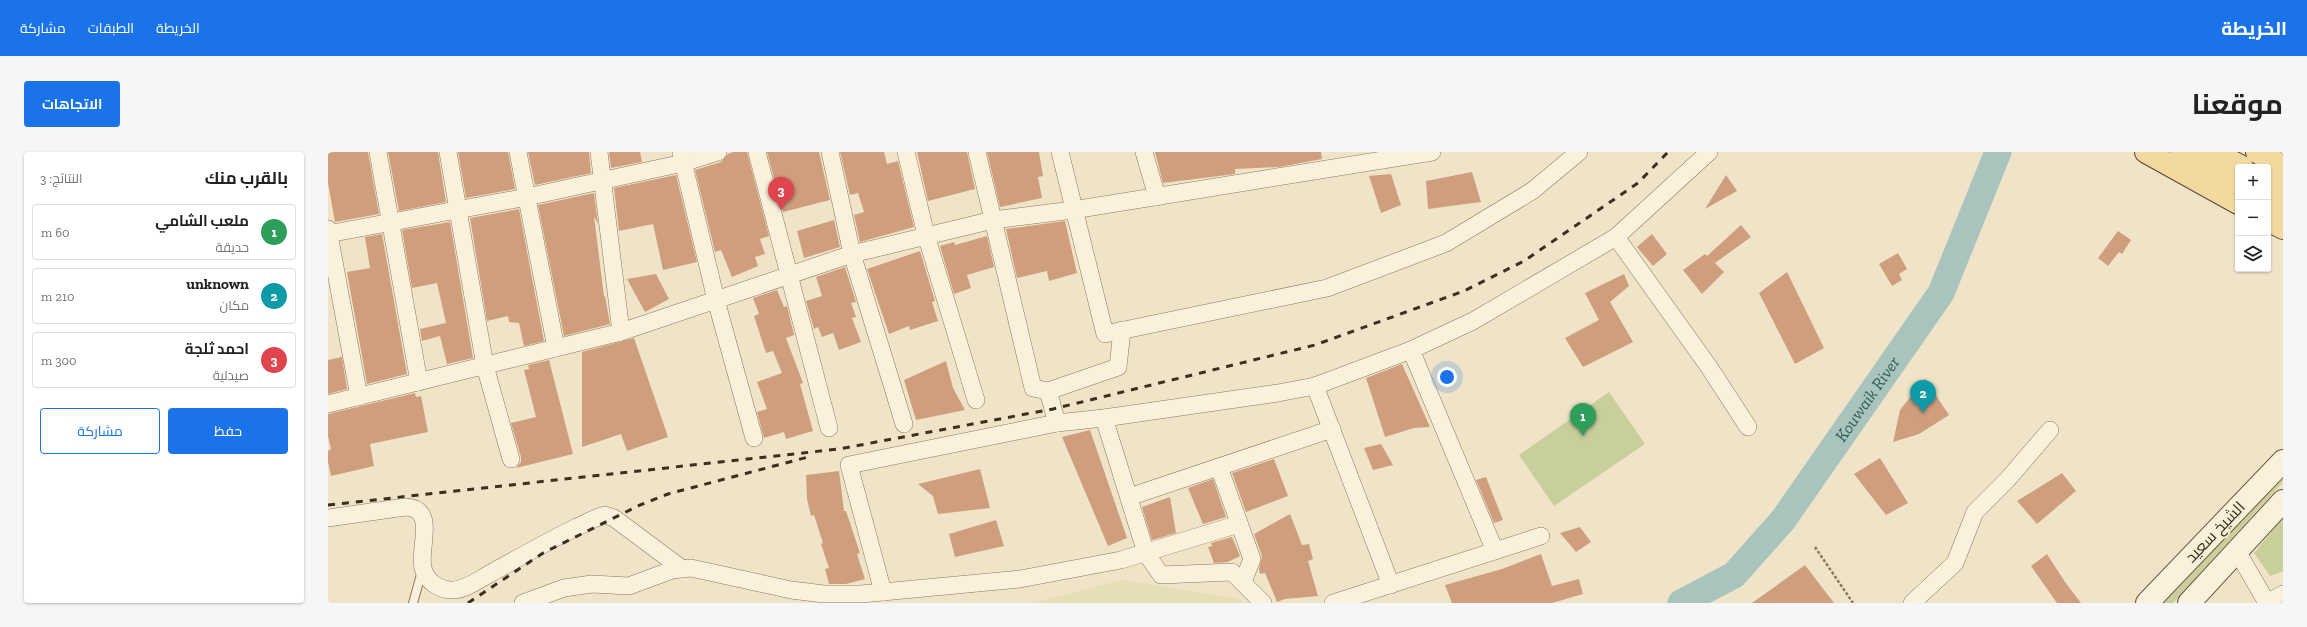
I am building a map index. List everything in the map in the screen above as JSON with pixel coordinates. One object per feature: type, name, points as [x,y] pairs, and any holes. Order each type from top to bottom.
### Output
[{"type":"main road","points":[[2146,152],[2235,201]]},
{"type":"main road","points":[[2181,152],[2235,181]]},
{"type":"main road","points":[[2214,152],[2236,164]]},
{"type":"main road","points":[[2257,152],[2283,166]]},
{"type":"main road","points":[[2271,183],[2283,190]]},
{"type":"main road","points":[[2270,200],[2283,207]]},
{"type":"main road","points":[[2271,222],[2283,228]]},
{"type":"main road","name":"الشيخ سعيد","points":[[2147,603],[2283,461]]},
{"type":"main road","name":"الشيخ سعيد","points":[[2189,603],[2283,501]]},
{"type":"street","points":[[378,152],[419,382]]},
{"type":"street","points":[[448,152],[485,366],[512,459]]},
{"type":"street","points":[[518,152],[556,348]]},
{"type":"street","points":[[599,152],[621,332]]},
{"type":"street","points":[[359,397],[328,232],[527,197],[602,181],[682,158],[718,152]]},
{"type":"street","points":[[757,152],[829,428]]},
{"type":"street","points":[[830,152],[852,254],[904,424]]},
{"type":"street","points":[[906,152],[926,235],[976,400]]},
{"type":"street","points":[[977,152],[1033,388],[1048,391],[1118,367],[1122,330]]},
{"type":"street","points":[[1060,152],[1073,210],[1105,334],[1327,288],[1446,243],[1532,191],[1579,152]]},
{"type":"street","points":[[1144,152],[1157,197]]},
{"type":"street","points":[[883,592],[849,466],[1057,423],[1278,394],[1315,386],[1411,350],[1473,321],[1616,237],[1709,152]]},
{"type":"street","points":[[328,404],[621,332],[788,274],[852,254],[926,235],[993,220],[1073,210],[1157,197],[1421,153]]},
{"type":"street","points":[[682,158],[716,300],[754,438]]},
{"type":"street","points":[[1616,237],[1709,366],[1748,427]]},
{"type":"street","points":[[1411,350],[1495,551]]},
{"type":"street","points":[[1315,386],[1391,584]]},
{"type":"street","points":[[1048,391],[1057,423]]},
{"type":"street","points":[[1104,418],[1146,554],[1161,575],[1232,572],[1263,603]]},
{"type":"street","points":[[1129,497],[1332,429]]},
{"type":"street","points":[[1912,603],[1955,563],[1975,512],[2007,480],[2050,430]]},
{"type":"street","points":[[1219,467],[1252,559],[1243,582]]},
{"type":"street","points":[[328,518],[405,507],[415,509],[422,515],[425,524],[423,568],[434,584],[443,589],[453,590],[462,588],[565,533],[605,516],[618,520],[681,568]]},
{"type":"street","points":[[523,603],[549,592],[579,585],[629,586],[681,568],[700,569],[808,593],[841,595],[1020,579],[1146,554],[1240,524]]},
{"type":"street","points":[[1333,603],[1541,536]]},
{"type":"street","points":[[2237,551],[2267,603],[2283,594]]},
{"type":"lane","points":[[413,603],[423,568]]},
{"type":"path","points":[[1815,547],[1853,603]]},
{"type":"shaded area","points":[[1121,580],[1241,599],[1243,603],[1033,603]]},
{"type":"green space","points":[[1609,392],[1645,444],[1554,506],[1519,455]]},
{"type":"green space","points":[[2283,474],[2283,482],[2173,603],[2162,603]]},
{"type":"green space","points":[[2283,518],[2283,571],[2270,576],[2254,553]]},
{"type":"building","points":[[368,152],[379,214],[335,222],[328,183],[328,153]]},
{"type":"building","points":[[388,152],[438,152],[446,202],[399,211]]},
{"type":"building","points":[[458,152],[508,152],[515,189],[466,198]]},
{"type":"building","points":[[528,152],[589,152],[591,173],[535,185]]},
{"type":"building","points":[[609,152],[640,152],[642,162],[611,168]]},
{"type":"building","points":[[733,152],[747,152],[769,236],[760,239],[765,254],[755,257],[758,266],[732,277],[721,250],[715,252],[695,170],[721,162],[728,154]]},
{"type":"building","points":[[767,152],[819,152],[830,200],[783,212]]},
{"type":"building","points":[[840,152],[884,152],[887,164],[898,161],[914,227],[860,242],[854,215],[864,212],[858,193],[850,195]]},
{"type":"building","points":[[917,152],[967,152],[975,189],[928,201]]},
{"type":"building","points":[[987,152],[1039,152],[1043,176],[1038,177],[1042,198],[1000,207]]},
{"type":"building","points":[[1155,152],[1321,152],[1322,159],[1279,167],[1235,169],[1235,174],[1163,183]]},
{"type":"building","points":[[1472,172],[1481,202],[1428,209],[1426,181]]},
{"type":"building","points":[[1391,174],[1401,205],[1381,213],[1369,176]]},
{"type":"building","points":[[676,175],[697,262],[663,270],[653,224],[619,231],[614,188]]},
{"type":"building","points":[[1726,175],[1737,191],[1705,209]]},
{"type":"building","points":[[594,193],[598,224],[594,216],[604,297],[605,296],[610,324],[564,336],[538,205]]},
{"type":"building","points":[[519,209],[544,341],[524,346],[519,323],[509,322],[508,316],[487,321],[470,218]]},
{"type":"building","points":[[834,220],[840,247],[804,258],[797,231]]},
{"type":"building","points":[[1065,221],[1077,273],[1049,281],[1047,271],[1017,278],[1006,229]]},
{"type":"building","points":[[450,222],[473,358],[447,364],[440,336],[422,341],[420,329],[446,323],[437,283],[412,288],[402,230]]},
{"type":"building","points":[[1741,225],[1751,237],[1715,263],[1724,272],[1702,294],[1683,270],[1705,254],[1707,256]]},
{"type":"building","points":[[2118,231],[2131,240],[2122,254],[2119,252],[2108,266],[2098,258]]},
{"type":"building","points":[[382,234],[407,374],[367,384],[347,272],[370,268],[365,237]]},
{"type":"building","points":[[1652,234],[1667,254],[1653,266],[1637,247]]},
{"type":"building","points":[[987,236],[994,267],[967,275],[971,288],[954,294],[940,246],[954,242],[955,245]]},
{"type":"building","points":[[920,251],[935,301],[932,302],[938,321],[910,330],[909,326],[889,334],[867,269]]},
{"type":"building","points":[[1898,253],[1907,269],[1899,274],[1902,280],[1892,286],[1879,264]]},
{"type":"building","points":[[845,267],[856,302],[851,303],[856,317],[852,318],[861,342],[839,350],[833,333],[822,337],[818,327],[814,329],[806,301],[822,296],[816,277]]},
{"type":"building","points":[[1787,272],[1824,348],[1795,364],[1759,293]]},
{"type":"building","points":[[656,274],[669,299],[645,312],[627,279]]},
{"type":"building","points":[[1624,274],[1629,286],[1610,302],[1633,342],[1583,367],[1565,338],[1599,320],[1585,293]]},
{"type":"building","points":[[777,290],[784,307],[787,306],[794,335],[786,338],[803,383],[800,384],[813,431],[786,439],[784,432],[764,438],[757,412],[767,409],[757,382],[782,373],[773,351],[766,353],[754,316],[759,314],[753,298]]},
{"type":"building","points":[[634,338],[668,437],[627,451],[621,434],[582,447],[582,352]]},
{"type":"building","points":[[342,357],[347,389],[328,394],[328,360]]},
{"type":"building","points":[[549,360],[573,454],[516,468],[521,462],[521,457],[511,423],[536,417],[524,370],[529,369],[528,365]]},
{"type":"building","points":[[946,361],[953,388],[965,410],[916,420],[904,380]]},
{"type":"building","points":[[1402,364],[1430,427],[1414,428],[1385,437],[1366,378]]},
{"type":"building","points":[[1925,379],[1949,415],[1919,434],[1893,442],[1900,410]]},
{"type":"building","points":[[415,393],[416,397],[421,396],[428,432],[370,444],[374,466],[331,476],[328,462],[328,451],[331,449],[328,436],[328,414]]},
{"type":"building","points":[[1090,430],[1127,538],[1108,546],[1062,437]]},
{"type":"building","points":[[1381,444],[1393,465],[1373,470],[1364,448]]},
{"type":"building","points":[[1880,458],[1908,503],[1886,515],[1854,474]]},
{"type":"building","points":[[1274,459],[1288,496],[1246,512],[1232,473]]},
{"type":"building","points":[[980,469],[990,508],[938,514],[933,496],[918,484]]},
{"type":"building","points":[[839,471],[844,511],[846,511],[860,553],[857,554],[865,579],[846,584],[829,584],[825,569],[829,568],[821,544],[823,543],[814,515],[811,516],[807,499],[806,475]]},
{"type":"building","points":[[2062,473],[2076,491],[2037,524],[2017,501]]},
{"type":"building","points":[[1486,477],[1503,520],[1494,523],[1476,480]]},
{"type":"building","points":[[1213,479],[1226,517],[1203,524],[1188,488]]},
{"type":"building","points":[[1170,497],[1176,533],[1152,540],[1142,507]]},
{"type":"building","points":[[1290,514],[1302,545],[1309,544],[1313,559],[1308,561],[1318,596],[1285,599],[1277,602],[1265,573],[1260,574],[1259,569],[1262,556],[1254,534]]},
{"type":"building","points":[[996,520],[1004,546],[955,557],[949,534]]},
{"type":"building","points":[[1580,527],[1591,542],[1576,552],[1560,533]]},
{"type":"building","points":[[1232,537],[1240,556],[1228,562],[1214,563],[1208,547],[1212,546],[1211,543]]},
{"type":"building","points":[[1541,554],[1552,586],[1579,579],[1583,594],[1552,603],[1452,603],[1445,585],[1502,569]]},
{"type":"building","points":[[2047,554],[2081,603],[2057,603],[2031,566]]},
{"type":"building","points":[[1805,565],[1834,603],[1752,603]]},
{"type":"waterway","name":"Kouwaik River","points":[[1681,603],[1734,575],[1783,520],[1941,293],[1998,152]]},
{"type":"railway","points":[[328,505],[839,449],[1053,409],[1315,345],[1464,291],[1524,261],[1638,183],[1668,152]]},
{"type":"railway","points":[[468,603],[543,553],[640,505],[668,494],[812,456]]},
{"type":"place","name":"احمد ثلجة","points":[[781,210]]},
{"type":"place","name":"unknown","points":[[1923,413]]},
{"type":"place","name":"ملعب الشامي","points":[[1583,436]]}]
